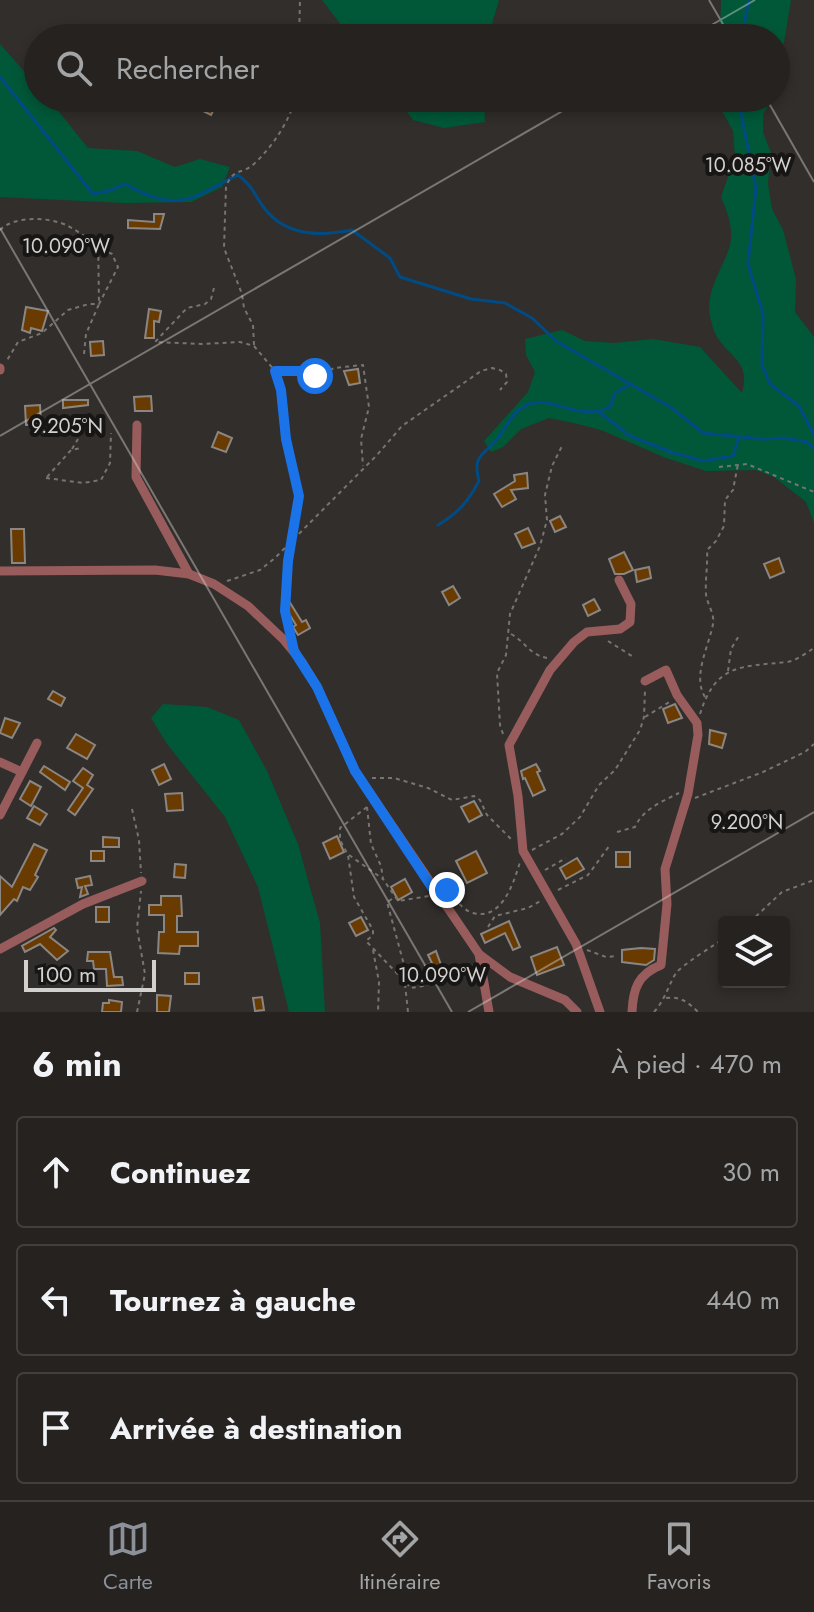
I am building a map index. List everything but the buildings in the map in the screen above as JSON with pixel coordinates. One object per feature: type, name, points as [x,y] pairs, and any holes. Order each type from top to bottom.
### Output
[{"type":"street","points":[[137,425],[136,477],[189,574]]},
{"type":"street","points":[[0,571],[155,570],[189,574],[214,584],[248,606],[294,651],[317,687],[371,804],[479,954],[510,977],[565,1000],[577,1012]]},
{"type":"street","points":[[600,1012],[578,949],[524,853],[509,745],[557,660],[574,642],[587,632],[620,629],[630,622],[631,604],[619,580]]},
{"type":"street","points":[[632,1012],[633,996],[640,978],[661,965],[667,904],[665,869],[695,765],[697,723],[677,695],[666,670],[645,681]]},
{"type":"street","points":[[0,815],[37,743]]},
{"type":"street","points":[[0,762],[22,772]]},
{"type":"street","points":[[0,949],[83,904],[142,881]]},
{"type":"street","points":[[479,954],[489,1012]]},
{"type":"path","points":[[299,24],[300,0]]},
{"type":"path","points":[[254,346],[253,325],[244,308],[242,294],[224,248],[226,187],[236,171],[252,166],[274,143],[289,112]]},
{"type":"path","points":[[0,230],[13,222],[57,222],[74,229],[97,248],[112,254],[118,267],[86,334],[84,354]]},
{"type":"path","points":[[98,235],[99,304]]},
{"type":"path","points":[[214,288],[211,299],[205,304],[187,308],[155,342],[240,342],[254,346],[275,371],[299,496],[288,561],[285,611],[294,651]]},
{"type":"path","points":[[0,369],[18,342],[42,333],[68,310],[99,304]]},
{"type":"path","points":[[275,371],[303,371],[320,376],[334,368],[363,365],[369,407],[361,439],[364,467]]},
{"type":"path","points":[[214,584],[260,570],[402,426],[481,371],[492,368],[506,374],[507,382],[500,390]]},
{"type":"path","points":[[78,439],[46,478],[95,483],[108,471],[111,433]]},
{"type":"path","points":[[509,745],[500,725],[496,680],[498,666],[506,655],[510,614],[540,546],[547,520],[545,495],[552,466],[562,446]]},
{"type":"path","points":[[71,450],[82,448]]},
{"type":"path","points":[[705,697],[700,689],[700,674],[714,618],[706,593],[709,568],[707,550],[724,526],[725,500],[733,490],[738,464]]},
{"type":"path","points":[[719,467],[747,464],[814,492]]},
{"type":"path","points":[[593,632],[635,658]]},
{"type":"path","points":[[510,634],[532,655],[557,660]]},
{"type":"path","points":[[727,672],[731,649],[740,634]]},
{"type":"path","points":[[697,723],[705,697],[714,682],[727,672],[774,662],[790,662],[814,648]]},
{"type":"path","points":[[371,804],[371,844],[393,898],[398,901],[437,895],[441,890],[447,890],[464,908],[474,913],[492,910],[508,895],[524,853],[562,834],[580,817],[599,785],[615,770],[640,730],[644,717],[645,681]]},
{"type":"path","points":[[644,717],[677,695]]},
{"type":"path","points":[[617,832],[635,827],[643,814],[661,801],[679,793],[687,797],[710,794],[805,752],[814,744]]},
{"type":"path","points":[[359,777],[394,778],[428,788],[452,800],[474,796],[480,800],[487,815],[524,853]]},
{"type":"path","points":[[371,804],[340,828],[340,840],[348,855],[354,897],[373,930],[373,935],[366,941],[411,988],[427,986],[464,973],[479,954]]},
{"type":"path","points":[[132,809],[139,840],[142,881],[137,928],[145,974],[137,1012]]},
{"type":"path","points":[[348,855],[383,879]]},
{"type":"path","points":[[536,874],[566,858]]},
{"type":"path","points":[[756,916],[782,892],[814,880]]},
{"type":"path","points":[[393,898],[387,902],[411,988]]},
{"type":"path","points":[[654,1012],[665,999],[683,965],[718,943]]},
{"type":"path","points":[[372,947],[379,982],[378,1012]]},
{"type":"path","points":[[578,949],[606,957],[617,956]]},
{"type":"path","points":[[405,983],[408,1012]]},
{"type":"path","points":[[665,999],[675,997],[698,1012]]},
{"type":"green space","points":[[322,0],[499,0],[492,24],[340,24]]},
{"type":"green space","points":[[721,0],[791,0],[787,24],[720,24]]},
{"type":"green space","points":[[0,44],[24,71],[24,112],[59,112],[88,148],[137,151],[175,167],[200,159],[230,167],[222,187],[191,202],[124,203],[0,197]]},
{"type":"green space","points":[[407,112],[485,112],[485,122],[444,128],[413,120]]},
{"type":"green space","points":[[723,112],[765,112],[763,132],[771,153],[768,184],[772,209],[783,230],[796,279],[795,312],[814,337],[814,523],[806,502],[774,477],[756,470],[706,471],[666,458],[601,430],[574,423],[549,418],[521,429],[503,447],[491,452],[484,441],[528,392],[535,372],[526,355],[525,339],[562,330],[585,341],[614,343],[653,339],[700,347],[742,393],[742,369],[717,338],[709,306],[713,285],[731,239],[730,222],[721,197],[735,157],[733,131]]},
{"type":"green space","points":[[163,704],[207,707],[239,720],[267,771],[298,844],[320,923],[325,1012],[289,1012],[258,887],[225,817],[167,744],[151,718]]},
{"type":"waterway","points":[[744,24],[749,0]]},
{"type":"waterway","points":[[0,77],[24,107]]},
{"type":"waterway","points":[[28,112],[93,194],[125,184],[156,198],[186,199],[238,175],[265,209],[284,225],[294,230],[317,233],[352,230],[390,258],[400,277],[471,299],[505,303],[532,318],[556,341],[672,408],[703,433],[785,438],[807,442],[814,448]]},
{"type":"waterway","points":[[741,112],[756,188],[748,264],[763,314],[762,365],[770,384],[799,406],[814,435]]},
{"type":"waterway","points":[[438,525],[457,511],[471,495],[479,481],[477,466],[480,457],[520,409],[541,402],[584,412],[597,411],[610,407],[615,393],[629,385]]},
{"type":"waterway","points":[[599,412],[630,436],[703,461],[733,456],[739,436]]},
{"type":"route","points":[[315,376],[303,371],[275,371],[299,496],[288,561],[285,611],[294,651],[317,687],[355,771],[381,812],[437,895],[441,890],[447,890]]}]
